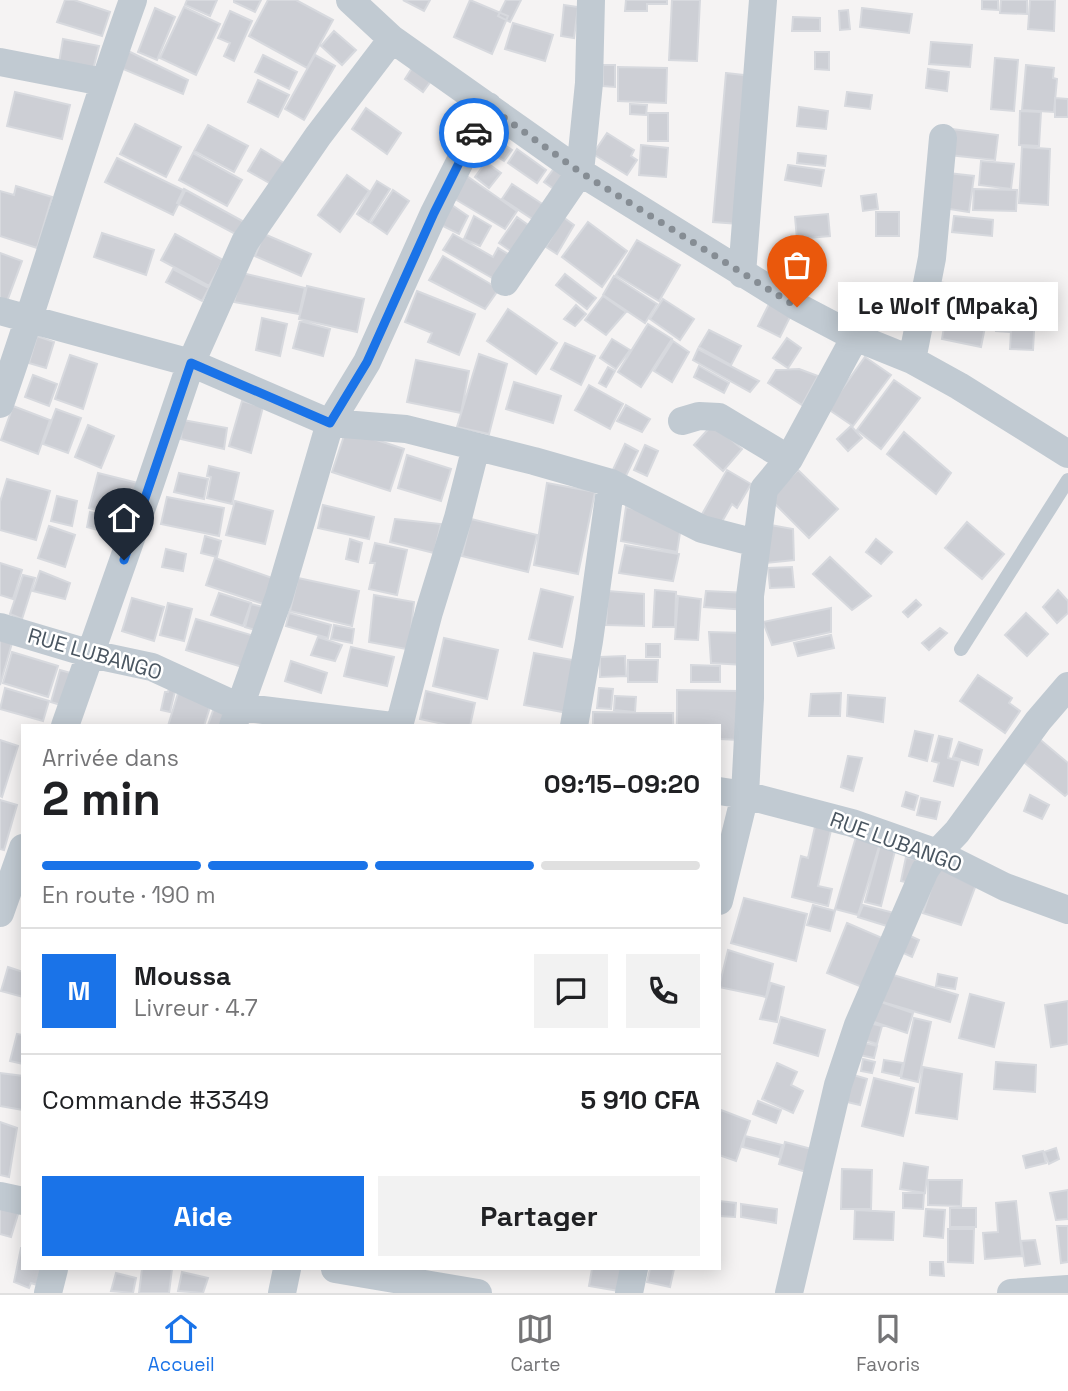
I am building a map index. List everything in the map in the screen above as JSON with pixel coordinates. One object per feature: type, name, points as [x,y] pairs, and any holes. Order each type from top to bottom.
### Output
[{"type":"street","points":[[0,404],[103,82],[133,0]]},
{"type":"street","points":[[350,0],[392,39],[580,172],[797,307],[855,337],[912,360],[1068,454]]},
{"type":"street","points":[[505,282],[580,172],[589,83],[592,0]]},
{"type":"street","points":[[742,274],[763,0]]},
{"type":"street","points":[[66,724],[191,363],[245,242],[317,136],[392,39]]},
{"type":"street","points":[[0,62],[103,82]]},
{"type":"street","points":[[236,717],[279,597],[330,423],[367,362],[434,213],[488,106]]},
{"type":"street","points":[[912,360],[932,258],[943,138]]},
{"type":"street","points":[[0,311],[191,363],[330,423],[406,429],[611,483],[702,529],[756,544]]},
{"type":"street","points":[[721,884],[732,793],[750,698],[750,596],[764,489],[789,459],[855,337]]},
{"type":"street","points":[[682,421],[699,416],[719,417],[789,459]]},
{"type":"street","points":[[400,724],[476,447]]},
{"type":"street","points":[[574,724],[611,483]]},
{"type":"street","name":"RUE LUBANGO","points":[[0,627],[91,654],[152,667],[236,717],[357,724]]},
{"type":"street","points":[[789,1293],[838,1085],[858,1025],[925,870],[1068,686]]},
{"type":"street","name":"RUE LUBANGO","points":[[732,793],[852,823],[936,853],[1004,887],[1068,910]]},
{"type":"street","points":[[0,913],[21,854]]},
{"type":"street","points":[[0,1196],[21,1201]]},
{"type":"street","points":[[48,1293],[54,1270]]},
{"type":"street","points":[[282,1293],[286,1270]]},
{"type":"street","points":[[343,1270],[464,1286]]},
{"type":"street","points":[[629,1293],[634,1270]]},
{"type":"street","points":[[1011,1293],[1068,1289]]},
{"type":"lane","points":[[961,649],[1068,480]]},
{"type":"building","points":[[65,0],[74,0],[110,12],[102,36],[57,22]]},
{"type":"building","points":[[187,0],[217,0],[210,16],[185,5]]},
{"type":"building","points":[[234,0],[261,0],[255,12]]},
{"type":"building","points":[[268,0],[296,0],[333,20],[307,68],[249,36]]},
{"type":"building","points":[[403,0],[430,0],[424,11]]},
{"type":"building","points":[[470,0],[508,16],[492,54],[454,37]]},
{"type":"building","points":[[506,0],[521,0],[510,22],[498,16]]},
{"type":"building","points":[[626,0],[667,0],[667,4],[647,4],[647,11],[625,11]]},
{"type":"building","points":[[672,0],[700,0],[697,61],[669,60]]},
{"type":"building","points":[[982,0],[998,0],[998,10],[982,9]]},
{"type":"building","points":[[1001,0],[1027,0],[1027,14],[1000,13]]},
{"type":"building","points":[[1030,0],[1055,0],[1054,31],[1028,29]]},
{"type":"building","points":[[564,5],[578,7],[574,38],[561,36]]},
{"type":"building","points":[[184,7],[220,24],[196,75],[160,58]]},
{"type":"building","points":[[155,8],[175,17],[157,60],[138,52]]},
{"type":"building","points":[[862,8],[912,14],[909,33],[860,27]]},
{"type":"building","points":[[848,10],[850,29],[840,30],[839,11]]},
{"type":"building","points":[[230,11],[252,21],[234,61],[224,56],[230,43],[218,38]]},
{"type":"building","points":[[793,17],[820,18],[820,31],[792,31]]},
{"type":"building","points":[[513,23],[553,35],[545,61],[505,49]]},
{"type":"building","points":[[334,31],[356,50],[342,65],[321,46]]},
{"type":"building","points":[[63,39],[99,46],[93,70],[59,63]]},
{"type":"building","points":[[931,42],[972,45],[970,67],[929,64]]},
{"type":"building","points":[[128,51],[188,80],[183,94],[123,69]]},
{"type":"building","points":[[815,52],[829,52],[829,70],[815,69]]},
{"type":"building","points":[[263,55],[297,72],[289,89],[255,72]]},
{"type":"building","points":[[315,55],[335,66],[304,120],[285,109]]},
{"type":"building","points":[[995,58],[1018,60],[1014,111],[991,109]]},
{"type":"building","points":[[603,65],[615,65],[615,87],[603,86]]},
{"type":"building","points":[[1026,65],[1054,68],[1053,78],[1057,79],[1054,112],[1022,110]]},
{"type":"building","points":[[618,67],[667,68],[666,103],[618,101]]},
{"type":"building","points":[[412,68],[431,81],[423,92],[405,79]]},
{"type":"building","points":[[928,69],[949,72],[947,91],[926,88]]},
{"type":"building","points":[[726,73],[752,76],[739,224],[713,222]]},
{"type":"building","points":[[258,80],[289,95],[278,117],[248,102]]},
{"type":"building","points":[[15,92],[70,105],[62,139],[7,126]]},
{"type":"building","points":[[847,92],[872,95],[870,109],[845,106]]},
{"type":"building","points":[[1055,98],[1068,99],[1068,117],[1055,117]]},
{"type":"building","points":[[630,104],[647,105],[646,115],[630,114]]},
{"type":"building","points":[[799,107],[828,111],[826,129],[797,126]]},
{"type":"building","points":[[366,108],[401,133],[387,154],[352,129]]},
{"type":"building","points":[[1020,111],[1041,112],[1039,146],[1019,145]]},
{"type":"building","points":[[648,113],[668,113],[668,141],[648,141]]},
{"type":"building","points":[[135,124],[181,147],[166,177],[120,154]]},
{"type":"building","points":[[208,125],[248,146],[234,172],[194,151]]},
{"type":"building","points":[[952,129],[998,135],[995,160],[949,155]]},
{"type":"building","points":[[487,133],[512,150],[504,161],[490,152],[483,162],[472,155]]},
{"type":"building","points":[[607,133],[634,150],[631,156],[637,160],[627,175],[593,154]]},
{"type":"building","points":[[641,145],[668,148],[666,177],[639,175]]},
{"type":"building","points":[[1022,147],[1050,149],[1048,205],[1019,203]]},
{"type":"building","points":[[261,149],[284,163],[271,184],[248,171]]},
{"type":"building","points":[[517,149],[546,170],[537,183],[508,163]]},
{"type":"building","points":[[193,153],[242,180],[227,206],[179,180]]},
{"type":"building","points":[[798,153],[826,156],[825,166],[797,163]]},
{"type":"building","points":[[117,158],[185,191],[173,215],[105,182]]},
{"type":"building","points":[[981,161],[1014,164],[1011,189],[979,185]]},
{"type":"building","points":[[486,162],[501,173],[489,188],[475,177]]},
{"type":"building","points":[[788,165],[824,170],[821,186],[785,180]]},
{"type":"building","points":[[555,167],[568,176],[558,192],[544,182]]},
{"type":"building","points":[[948,173],[974,176],[969,212],[943,208]]},
{"type":"building","points":[[464,174],[517,211],[505,229],[450,196]]},
{"type":"building","points":[[347,175],[369,191],[340,232],[318,215]]},
{"type":"building","points":[[377,181],[390,189],[369,222],[357,214]]},
{"type":"building","points":[[512,184],[550,209],[540,224],[502,199]]},
{"type":"building","points":[[16,186],[52,197],[37,248],[0,236],[0,191],[14,195]]},
{"type":"building","points":[[184,189],[246,223],[239,236],[177,203]]},
{"type":"building","points":[[974,189],[1017,190],[1016,211],[973,210]]},
{"type":"building","points":[[393,190],[409,201],[387,234],[371,223]]},
{"type":"building","points":[[876,194],[878,209],[863,211],[861,196]]},
{"type":"building","points":[[449,203],[468,216],[459,234],[439,224]]},
{"type":"building","points":[[876,212],[899,212],[899,236],[876,236]]},
{"type":"building","points":[[828,214],[830,236],[797,239],[795,217]]},
{"type":"building","points":[[474,216],[491,226],[480,246],[464,239]]},
{"type":"building","points":[[954,216],[993,220],[992,236],[952,232]]},
{"type":"building","points":[[517,217],[531,227],[512,252],[499,243]]},
{"type":"building","points":[[563,217],[574,225],[557,254],[546,247]]},
{"type":"building","points":[[588,222],[627,251],[602,287],[562,257]]},
{"type":"building","points":[[102,233],[154,250],[146,275],[94,257]]},
{"type":"building","points":[[175,234],[223,260],[209,286],[161,260]]},
{"type":"building","points":[[264,234],[311,254],[301,276],[255,256]]},
{"type":"building","points":[[453,234],[493,257],[498,248],[515,258],[501,283],[443,250]]},
{"type":"building","points":[[637,240],[680,265],[659,301],[616,275]]},
{"type":"building","points":[[0,253],[22,261],[6,304],[0,301]]},
{"type":"building","points":[[443,256],[499,289],[485,309],[429,280]]},
{"type":"building","points":[[173,269],[209,288],[202,301],[166,282]]},
{"type":"building","points":[[242,273],[305,288],[299,314],[234,302]]},
{"type":"building","points":[[565,274],[596,298],[587,309],[556,285]]},
{"type":"building","points":[[614,276],[657,304],[645,323],[603,295]]},
{"type":"building","points":[[934,281],[992,292],[981,347],[942,339],[948,304],[930,301]]},
{"type":"building","points":[[307,286],[364,299],[357,332],[299,319]]},
{"type":"building","points":[[417,291],[475,314],[459,355],[428,342],[432,333],[405,322]]},
{"type":"building","points":[[998,293],[1011,294],[1009,332],[996,331]]},
{"type":"building","points":[[1013,293],[1036,295],[1033,350],[1010,349]]},
{"type":"building","points":[[603,296],[626,312],[606,335],[585,320]]},
{"type":"building","points":[[663,299],[694,319],[680,340],[650,319]]},
{"type":"building","points":[[771,300],[793,311],[780,337],[758,326]]},
{"type":"building","points":[[576,305],[586,314],[575,326],[564,319]]},
{"type":"building","points":[[508,309],[557,343],[536,374],[487,341]]},
{"type":"building","points":[[262,318],[287,324],[280,356],[256,350]]},
{"type":"building","points":[[300,321],[330,329],[323,356],[293,348]]},
{"type":"building","points":[[648,324],[672,339],[641,387],[618,372]]},
{"type":"building","points":[[709,330],[741,346],[731,365],[699,347]]},
{"type":"building","points":[[37,336],[54,342],[46,368],[29,363]]},
{"type":"building","points":[[787,338],[801,348],[788,368],[773,358]]},
{"type":"building","points":[[612,339],[630,350],[616,369],[600,358]]},
{"type":"building","points":[[673,341],[689,352],[672,382],[654,371]]},
{"type":"building","points":[[565,343],[595,356],[581,385],[551,369]]},
{"type":"building","points":[[698,349],[759,381],[750,392],[693,360]]},
{"type":"building","points":[[479,354],[507,364],[489,434],[457,427]]},
{"type":"building","points":[[70,355],[97,364],[83,409],[55,399]]},
{"type":"building","points":[[865,357],[891,375],[853,426],[828,409]]},
{"type":"building","points":[[416,360],[469,371],[461,413],[407,402]]},
{"type":"building","points":[[699,366],[729,383],[724,393],[694,377]]},
{"type":"building","points":[[608,367],[615,371],[606,387],[599,383]]},
{"type":"building","points":[[799,369],[818,376],[802,405],[768,383],[776,370]]},
{"type":"building","points":[[33,375],[57,384],[49,406],[25,397]]},
{"type":"building","points":[[894,380],[920,398],[881,449],[857,430]]},
{"type":"building","points":[[514,382],[561,396],[553,423],[506,409]]},
{"type":"building","points":[[589,385],[623,404],[610,429],[575,410]]},
{"type":"building","points":[[242,401],[263,407],[251,453],[229,446]]},
{"type":"building","points":[[626,405],[650,419],[642,432],[617,421]]},
{"type":"building","points":[[13,406],[50,420],[38,454],[1,440]]},
{"type":"building","points":[[56,409],[81,418],[68,453],[43,444]]},
{"type":"building","points":[[183,420],[227,428],[224,449],[181,439]]},
{"type":"building","points":[[713,424],[742,449],[723,471],[694,445]]},
{"type":"building","points":[[88,425],[114,436],[101,468],[75,457]]},
{"type":"building","points":[[851,426],[862,438],[848,451],[837,439]]},
{"type":"building","points":[[346,430],[404,449],[390,491],[332,472]]},
{"type":"building","points":[[904,432],[951,473],[936,494],[887,454]]},
{"type":"building","points":[[625,444],[638,451],[624,480],[611,474]]},
{"type":"building","points":[[645,445],[658,451],[647,476],[634,470]]},
{"type":"building","points":[[407,455],[451,469],[441,501],[398,488]]},
{"type":"building","points":[[209,466],[239,473],[232,504],[207,498],[211,477],[207,476]]},
{"type":"building","points":[[727,470],[751,484],[737,508],[732,504],[719,527],[701,516]]},
{"type":"building","points":[[798,470],[838,509],[809,538],[769,498]]},
{"type":"building","points":[[98,473],[138,483],[127,518],[89,508]]},
{"type":"building","points":[[179,473],[208,479],[204,499],[174,492]]},
{"type":"building","points":[[7,479],[50,491],[36,540],[0,530],[0,502]]},
{"type":"building","points":[[547,483],[595,492],[578,574],[534,565]]},
{"type":"building","points":[[57,496],[77,501],[72,526],[51,521]]},
{"type":"building","points":[[167,497],[224,508],[219,536],[161,524]]},
{"type":"building","points":[[235,501],[273,511],[265,544],[226,535]]},
{"type":"building","points":[[323,505],[374,517],[369,539],[318,528]]},
{"type":"building","points":[[626,507],[682,520],[677,552],[621,541]]},
{"type":"building","points":[[90,512],[124,520],[120,536],[87,527]]},
{"type":"building","points":[[395,519],[441,524],[434,553],[390,542]]},
{"type":"building","points":[[471,519],[537,535],[528,572],[462,556]]},
{"type":"building","points":[[967,522],[1004,554],[982,579],[945,548]]},
{"type":"building","points":[[765,524],[793,529],[794,560],[766,563]]},
{"type":"building","points":[[49,526],[75,535],[65,567],[38,558]]},
{"type":"building","points":[[205,536],[221,541],[217,557],[201,553]]},
{"type":"building","points":[[350,539],[362,543],[358,562],[346,559]]},
{"type":"building","points":[[876,539],[892,552],[881,564],[866,552]]},
{"type":"building","points":[[375,543],[407,550],[397,595],[369,589],[375,563],[370,563]]},
{"type":"building","points":[[625,545],[679,554],[673,581],[619,573]]},
{"type":"building","points":[[166,549],[186,554],[183,571],[162,567]]},
{"type":"building","points":[[830,557],[871,596],[852,610],[813,574]]},
{"type":"building","points":[[215,558],[278,580],[269,606],[206,585]]},
{"type":"building","points":[[0,563],[22,570],[13,599],[0,595]]},
{"type":"building","points":[[792,567],[794,587],[770,588],[768,568]]},
{"type":"building","points":[[40,571],[70,583],[65,599],[33,591]]},
{"type":"building","points":[[23,575],[35,578],[22,619],[10,614]]},
{"type":"building","points":[[298,578],[359,591],[352,626],[290,611]]},
{"type":"building","points":[[541,589],[573,597],[562,647],[529,639]]},
{"type":"building","points":[[655,590],[676,592],[675,627],[653,627]]},
{"type":"building","points":[[1058,590],[1068,601],[1068,613],[1057,623],[1043,607]]},
{"type":"building","points":[[608,591],[644,594],[644,626],[606,625]]},
{"type":"building","points":[[706,591],[749,593],[748,610],[704,607]]},
{"type":"building","points":[[219,593],[251,603],[243,626],[211,615]]},
{"type":"building","points":[[374,595],[414,602],[411,630],[417,651],[369,642]]},
{"type":"building","points":[[678,596],[701,599],[698,640],[675,639]]},
{"type":"building","points":[[132,598],[164,607],[154,641],[122,631]]},
{"type":"building","points":[[916,600],[921,605],[908,617],[903,612]]},
{"type":"building","points":[[168,603],[192,609],[184,641],[160,635]]},
{"type":"building","points":[[251,604],[271,609],[265,633],[245,627]]},
{"type":"building","points":[[831,608],[831,632],[772,645],[763,622]]},
{"type":"building","points":[[289,613],[331,625],[328,638],[286,626]]},
{"type":"building","points":[[1026,613],[1048,634],[1027,656],[1005,635]]},
{"type":"building","points":[[196,619],[258,637],[249,669],[186,650]]},
{"type":"building","points":[[334,625],[354,629],[352,643],[331,639]]},
{"type":"building","points":[[940,628],[947,633],[929,650],[922,643]]},
{"type":"building","points":[[709,632],[744,633],[744,665],[711,663]]},
{"type":"building","points":[[0,633],[14,636],[0,685]]},
{"type":"building","points":[[831,635],[834,648],[798,656],[794,643]]},
{"type":"building","points":[[318,637],[342,645],[335,661],[311,655]]},
{"type":"building","points":[[444,638],[498,650],[487,699],[433,686]]},
{"type":"building","points":[[646,644],[660,644],[660,657],[646,657]]},
{"type":"building","points":[[351,647],[394,657],[387,686],[344,676]]},
{"type":"building","points":[[12,652],[58,666],[48,697],[3,683]]},
{"type":"building","points":[[534,653],[578,661],[568,713],[524,705]]},
{"type":"building","points":[[625,656],[626,676],[600,677],[600,657]]},
{"type":"building","points":[[628,660],[658,660],[657,682],[628,682]]},
{"type":"building","points":[[291,661],[327,673],[321,693],[285,681]]},
{"type":"building","points":[[691,665],[720,666],[720,682],[691,682]]},
{"type":"building","points":[[60,670],[74,674],[64,706],[51,702]]},
{"type":"building","points":[[978,675],[1012,698],[1009,703],[1020,711],[1005,733],[960,701]]},
{"type":"building","points":[[171,681],[177,683],[170,712],[161,710]]},
{"type":"building","points":[[5,688],[49,701],[43,721],[0,709]]},
{"type":"building","points":[[599,688],[613,689],[611,709],[597,708]]},
{"type":"building","points":[[179,690],[212,701],[205,724],[169,724]]},
{"type":"building","points":[[677,690],[739,691],[739,740],[721,739],[721,724],[677,724]]},
{"type":"building","points":[[426,691],[475,703],[470,724],[443,724],[420,719]]},
{"type":"building","points":[[841,693],[840,716],[809,716],[811,694]]},
{"type":"building","points":[[848,695],[885,698],[883,722],[847,716]]},
{"type":"building","points":[[615,696],[636,697],[635,712],[614,710]]},
{"type":"building","points":[[216,702],[231,724],[208,724]]},
{"type":"building","points":[[593,712],[673,713],[673,724],[593,724]]},
{"type":"building","points":[[915,731],[933,735],[927,761],[909,756]]},
{"type":"building","points":[[939,736],[952,739],[948,758],[960,761],[953,786],[934,781],[939,763],[932,761]]},
{"type":"building","points":[[1037,737],[1068,763],[1068,793],[1065,796],[1020,759]]},
{"type":"building","points":[[0,740],[18,746],[2,797],[0,796]]},
{"type":"building","points":[[959,742],[982,750],[978,765],[953,757]]},
{"type":"building","points":[[848,756],[862,758],[853,791],[841,787]]},
{"type":"building","points":[[906,792],[918,796],[914,810],[902,806]]},
{"type":"building","points":[[1030,795],[1049,805],[1042,819],[1024,811]]},
{"type":"building","points":[[921,798],[940,802],[936,819],[917,815]]},
{"type":"building","points":[[0,800],[17,805],[4,850],[0,849]]},
{"type":"building","points":[[816,822],[832,826],[818,886],[832,889],[828,906],[792,897],[801,856],[808,858]]},
{"type":"building","points":[[858,830],[882,837],[858,915],[835,909]]},
{"type":"building","points":[[882,838],[897,843],[881,906],[865,902]]},
{"type":"building","points":[[906,857],[923,861],[917,885],[901,881]]},
{"type":"building","points":[[938,868],[977,882],[961,925],[923,913]]},
{"type":"building","points":[[744,898],[807,914],[796,961],[731,943]]},
{"type":"building","points":[[813,905],[835,911],[830,931],[807,925]]},
{"type":"building","points":[[863,905],[894,913],[890,927],[858,917]]},
{"type":"building","points":[[847,923],[882,938],[862,987],[827,973]]},
{"type":"building","points":[[906,934],[919,940],[912,957],[899,951]]},
{"type":"building","points":[[728,950],[773,964],[766,997],[721,987]]},
{"type":"building","points":[[8,967],[21,971],[21,996],[1,991]]},
{"type":"building","points":[[887,973],[958,995],[950,1022],[879,1001]]},
{"type":"building","points":[[938,974],[957,978],[955,989],[936,986]]},
{"type":"building","points":[[771,983],[784,987],[777,1022],[760,1019]]},
{"type":"building","points":[[970,994],[1004,1003],[994,1047],[959,1038]]},
{"type":"building","points":[[878,1001],[913,1013],[907,1033],[871,1021]]},
{"type":"building","points":[[1068,1001],[1068,1044],[1051,1047],[1045,1005]]},
{"type":"building","points":[[781,1017],[825,1030],[818,1056],[774,1043]]},
{"type":"building","points":[[914,1018],[931,1022],[918,1082],[901,1078]]},
{"type":"building","points":[[869,1023],[882,1026],[877,1044],[864,1040]]},
{"type":"building","points":[[17,1034],[21,1035],[21,1064],[10,1061]]},
{"type":"building","points":[[861,1042],[877,1046],[874,1058],[859,1055]]},
{"type":"building","points":[[863,1059],[875,1062],[872,1073],[861,1071]]},
{"type":"building","points":[[884,1060],[903,1063],[900,1076],[882,1072]]},
{"type":"building","points":[[996,1062],[1036,1065],[1035,1092],[994,1089]]},
{"type":"building","points":[[777,1063],[797,1072],[791,1085],[803,1091],[793,1113],[762,1099]]},
{"type":"building","points":[[923,1067],[962,1074],[957,1119],[916,1113]]},
{"type":"building","points":[[0,1073],[21,1076],[21,1110],[0,1106]]},
{"type":"building","points":[[850,1074],[867,1079],[860,1105],[843,1101]]},
{"type":"building","points":[[874,1078],[914,1088],[903,1136],[862,1126]]},
{"type":"building","points":[[758,1101],[781,1110],[776,1123],[753,1114]]},
{"type":"building","points":[[721,1110],[750,1121],[736,1161],[721,1156]]},
{"type":"building","points":[[0,1122],[17,1128],[9,1177],[0,1175]]},
{"type":"building","points":[[745,1136],[782,1145],[779,1157],[743,1147]]},
{"type":"building","points":[[785,1142],[819,1151],[813,1174],[779,1164]]},
{"type":"building","points":[[1056,1148],[1059,1159],[1049,1164],[1044,1152]]},
{"type":"building","points":[[1043,1151],[1046,1163],[1026,1168],[1023,1156]]},
{"type":"building","points":[[904,1163],[928,1167],[925,1193],[900,1189]]},
{"type":"building","points":[[842,1169],[872,1170],[871,1209],[841,1209]]},
{"type":"building","points":[[928,1180],[962,1180],[961,1206],[928,1205]]},
{"type":"building","points":[[1068,1190],[1068,1219],[1056,1220],[1050,1193]]},
{"type":"building","points":[[903,1193],[924,1193],[923,1209],[903,1208]]},
{"type":"building","points":[[721,1201],[736,1203],[735,1217],[721,1216]]},
{"type":"building","points":[[1016,1201],[1022,1256],[985,1259],[983,1233],[998,1232],[996,1203]]},
{"type":"building","points":[[741,1204],[777,1209],[776,1223],[741,1217]]},
{"type":"building","points":[[0,1205],[19,1211],[11,1237],[0,1234]]},
{"type":"building","points":[[950,1208],[976,1208],[976,1227],[950,1227]]},
{"type":"building","points":[[926,1209],[945,1210],[943,1238],[924,1236]]},
{"type":"building","points":[[855,1210],[894,1212],[893,1240],[854,1239]]},
{"type":"building","points":[[1057,1226],[1068,1226],[1068,1262],[1061,1263]]},
{"type":"building","points":[[948,1229],[974,1229],[973,1263],[948,1262]]},
{"type":"building","points":[[1035,1240],[1040,1264],[1025,1266],[1021,1241]]},
{"type":"building","points":[[21,1248],[21,1270],[47,1270],[43,1287],[31,1283],[29,1288],[14,1282]]},
{"type":"building","points":[[930,1262],[943,1262],[944,1276],[930,1275]]},
{"type":"building","points":[[142,1270],[172,1270],[169,1293],[139,1293]]},
{"type":"building","points":[[592,1270],[622,1270],[619,1291],[589,1286]]},
{"type":"building","points":[[650,1270],[674,1270],[670,1287],[647,1282]]},
{"type":"building","points":[[182,1272],[208,1278],[203,1293],[178,1291]]},
{"type":"building","points":[[116,1273],[136,1278],[133,1293],[111,1291]]},
{"type":"way so far","points":[[474,133],[488,106],[580,172],[797,307]]},
{"type":"place","name":"Le Wolf (Mpaka)","points":[[797,307]]},
{"type":"route","points":[[124,560],[191,363],[330,423],[367,362],[434,213],[474,133]]}]
